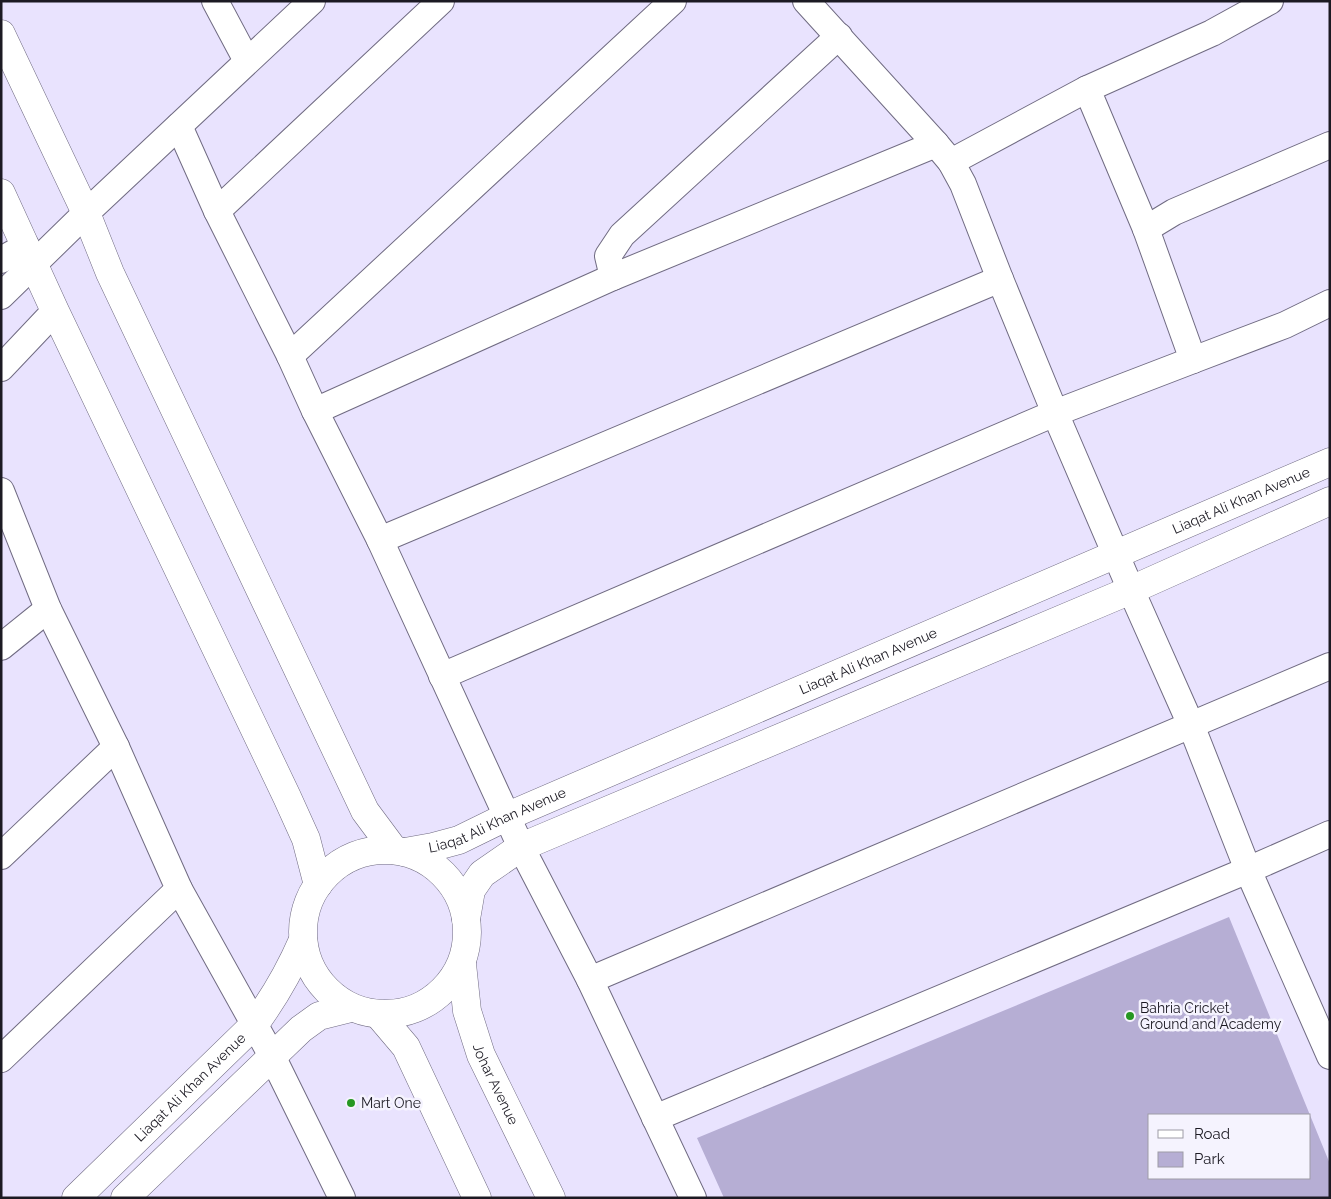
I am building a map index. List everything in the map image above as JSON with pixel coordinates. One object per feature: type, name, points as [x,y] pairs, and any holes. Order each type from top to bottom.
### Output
[{"type":"street","points":[[215,1],[247,62]]},
{"type":"street","points":[[1,296],[30,255],[86,213],[312,1]]},
{"type":"street","points":[[217,211],[441,1]]},
{"type":"street","points":[[290,356],[673,1]]},
{"type":"street","points":[[806,1],[944,153],[963,184],[1055,413],[1115,555],[1191,725],[1248,870],[1320,1005],[1330,1056]]},
{"type":"street","points":[[315,411],[613,277],[944,153],[1212,33],[1270,1]]},
{"type":"street","points":[[1,34],[86,213],[114,282],[361,803],[365,811],[399,851]]},
{"type":"street","points":[[613,277],[608,256],[622,236],[839,36]]},
{"type":"street","points":[[1087,90],[1146,229],[1193,360]]},
{"type":"street","points":[[178,126],[217,211],[380,540],[522,846],[590,980],[693,1198]]},
{"type":"street","points":[[1146,229],[1174,212],[1330,145]]},
{"type":"street","points":[[1,193],[55,311],[287,797],[306,839],[318,885]]},
{"type":"street","points":[[1,260],[30,255]]},
{"type":"street","points":[[380,540],[1000,279]]},
{"type":"street","points":[[442,676],[1055,413],[1286,325],[1330,303]]},
{"type":"street","points":[[1,368],[55,311]]},
{"type":"street","name":"Liaqat Ali Khan Avenue","points":[[399,851],[433,847],[459,840],[508,816],[1330,462]]},
{"type":"street","points":[[1,491],[48,609],[116,747],[179,890],[272,1056],[342,1198]]},
{"type":"street","points":[[466,919],[458,893],[441,871],[430,863],[399,851],[372,851],[351,858],[333,869],[318,885],[306,911],[303,925],[303,940],[306,954],[315,976],[331,995],[351,1008],[378,1014],[399,1014],[419,1008],[437,997],[451,982],[462,964],[467,941],[466,919],[471,890],[482,874],[522,846],[1131,590],[1330,501]]},
{"type":"street","points":[[1,647],[48,609]]},
{"type":"street","points":[[590,980],[1330,666]]},
{"type":"street","points":[[1,856],[116,747]]},
{"type":"street","points":[[655,1118],[1330,834]]},
{"type":"street","points":[[1,1059],[179,890]]},
{"type":"street","name":"Liaqat Ali Khan Avenue","points":[[76,1198],[254,1025],[287,974],[303,940]]},
{"type":"street","name":"Johar Avenue","points":[[462,964],[467,1011],[481,1055],[551,1198]]},
{"type":"street","points":[[125,1198],[302,1029],[319,1016],[351,1008]]},
{"type":"street","points":[[378,1014],[406,1047],[477,1198]]},
{"type":"green space","name":"Bahria Cricket Ground and Academy","points":[[1229,917],[1310,1114],[1148,1114],[1148,1179],[1311,1179],[1311,1117],[1330,1164],[1330,1198],[724,1198],[697,1138]]},
{"type":"place","name":"Bahria Cricket Ground and Academy","points":[[1130,1016]]},
{"type":"place","name":"Mart One","points":[[351,1103]]}]
